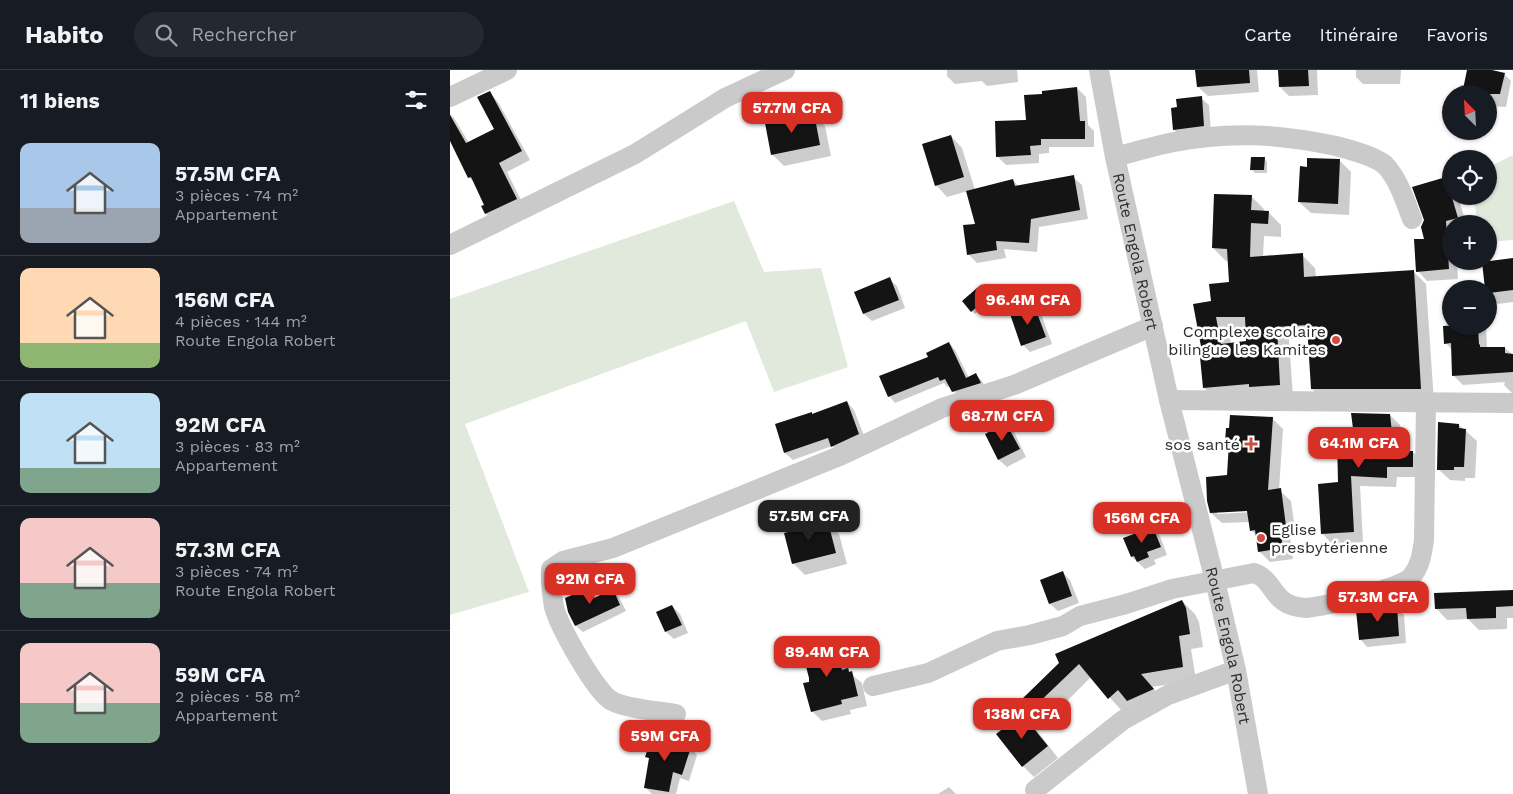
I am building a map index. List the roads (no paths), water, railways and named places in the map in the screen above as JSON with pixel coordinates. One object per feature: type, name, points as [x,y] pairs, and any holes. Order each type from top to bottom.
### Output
[{"type":"street","points":[[450,97],[507,70]]},
{"type":"street","points":[[450,245],[635,154],[724,98],[784,70]]},
{"type":"street","name":"Route Engola Robert","points":[[1099,70],[1115,157],[1169,400],[1216,581],[1236,670],[1258,794]]},
{"type":"street","points":[[1115,157],[1174,142],[1230,135],[1273,135],[1313,141],[1354,150],[1384,164],[1400,187],[1412,219]]},
{"type":"street","points":[[676,714],[610,701],[589,676],[567,635],[555,608],[550,578],[551,569],[563,561],[622,545],[842,456],[942,408],[1014,384],[1153,326]]},
{"type":"street","points":[[1169,400],[1513,403]]},
{"type":"street","points":[[873,686],[928,673],[997,641],[1063,626],[1080,616],[1126,604],[1172,588],[1254,574],[1258,575],[1284,603],[1295,608],[1306,608],[1393,587],[1411,577],[1420,561],[1424,540],[1426,402]]},
{"type":"street","points":[[1035,790],[1123,720],[1168,695],[1236,670]]},
{"type":"street","name":"Route Engola Robert","points":[[1248,794],[1250,754]]},
{"type":"place","name":"Complexe scolaire bilingue les Kamites","points":[[1336,340]]},
{"type":"place","name":"sos santé","points":[[1251,444]]},
{"type":"place","name":"Eglise presbytérienne","points":[[1261,538]]}]
